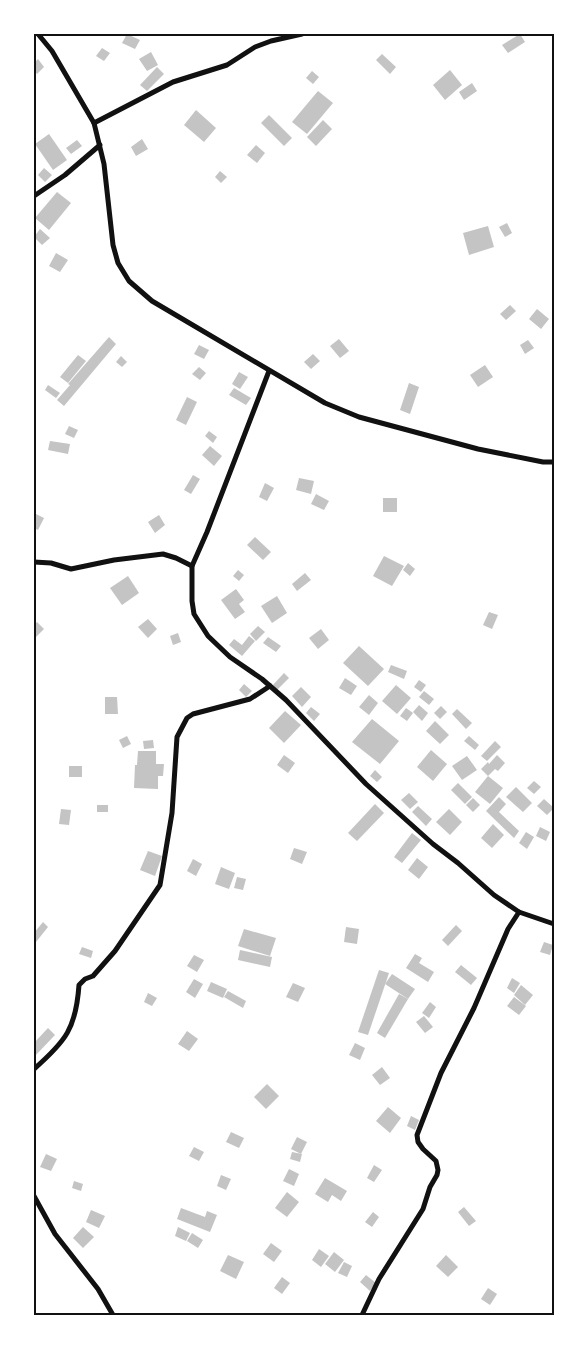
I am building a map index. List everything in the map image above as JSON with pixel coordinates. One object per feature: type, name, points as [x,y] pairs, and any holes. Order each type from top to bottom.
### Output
[{"type":"street","points":[[38,34],[52,51],[94,123],[104,164],[113,245],[118,263],[129,281],[152,301],[325,403],[359,417],[478,449],[543,462],[554,462]]},
{"type":"street","points":[[94,123],[174,82],[227,65],[255,47],[302,34]]},
{"type":"street","points":[[34,196],[65,175],[100,145]]},
{"type":"street","points":[[269,371],[192,566],[194,614],[208,636],[230,658],[262,679],[286,700],[366,784],[433,844],[494,895],[518,912],[554,924]]},
{"type":"street","points":[[34,562],[71,569],[114,560],[163,554],[192,566]]},
{"type":"street","points":[[34,1069],[64,1041],[70,1029],[75,1011],[79,985],[85,979],[93,976],[115,951],[160,885],[172,813],[177,737],[186,718],[193,714],[250,699],[270,686]]},
{"type":"street","points":[[362,1315],[379,1279],[423,1210],[430,1187],[437,1175],[436,1161],[423,1150],[418,1142],[418,1135],[442,1073],[474,1008],[508,929],[518,912]]},
{"type":"street","points":[[34,1196],[55,1234],[98,1289],[113,1315]]},
{"type":"building","points":[[127,34],[140,40],[135,49],[122,43]]},
{"type":"building","points":[[520,34],[525,42],[508,53],[502,45]]},
{"type":"building","points":[[102,48],[110,53],[104,61],[96,56]]},
{"type":"building","points":[[151,52],[158,65],[147,71],[139,59]]},
{"type":"building","points":[[382,54],[396,67],[390,74],[376,60]]},
{"type":"building","points":[[38,59],[44,67],[37,74],[34,70],[34,63]]},
{"type":"building","points":[[157,67],[164,74],[147,91],[140,85]]},
{"type":"building","points":[[450,70],[462,85],[445,100],[433,85]]},
{"type":"building","points":[[312,71],[319,77],[313,84],[306,78]]},
{"type":"building","points":[[472,83],[477,91],[464,100],[459,92]]},
{"type":"building","points":[[318,91],[333,103],[307,134],[292,122]]},
{"type":"building","points":[[196,110],[216,128],[204,142],[184,125]]},
{"type":"building","points":[[269,115],[292,138],[284,146],[261,123]]},
{"type":"building","points":[[323,120],[332,129],[316,146],[307,137]]},
{"type":"building","points":[[49,134],[67,160],[53,170],[35,144]]},
{"type":"building","points":[[142,139],[148,149],[136,156],[131,147]]},
{"type":"building","points":[[77,140],[82,146],[71,154],[66,148]]},
{"type":"building","points":[[256,145],[265,153],[257,163],[247,155]]},
{"type":"building","points":[[44,168],[52,175],[45,182],[38,175]]},
{"type":"building","points":[[220,171],[227,177],[221,183],[215,177]]},
{"type":"building","points":[[57,192],[71,203],[49,230],[35,218]]},
{"type":"building","points":[[507,223],[512,233],[505,237],[499,227]]},
{"type":"building","points":[[488,226],[494,247],[469,255],[463,233]]},
{"type":"building","points":[[40,229],[50,238],[42,245],[34,237]]},
{"type":"building","points":[[56,253],[68,260],[60,272],[49,266]]},
{"type":"building","points":[[510,305],[516,311],[506,320],[500,314]]},
{"type":"building","points":[[537,309],[549,319],[541,329],[529,319]]},
{"type":"building","points":[[109,337],[116,344],[64,406],[57,400],[70,385],[68,384]]},
{"type":"building","points":[[339,339],[349,351],[340,358],[330,346]]},
{"type":"building","points":[[528,340],[534,348],[525,354],[520,345]]},
{"type":"building","points":[[199,345],[209,350],[204,359],[194,354]]},
{"type":"building","points":[[313,354],[320,361],[311,369],[304,362]]},
{"type":"building","points":[[78,355],[86,361],[68,383],[60,377]]},
{"type":"building","points":[[121,356],[127,362],[122,367],[116,362]]},
{"type":"building","points":[[485,365],[493,377],[478,387],[470,375]]},
{"type":"building","points":[[199,367],[206,373],[200,380],[192,374]]},
{"type":"building","points":[[239,372],[248,377],[240,389],[232,384]]},
{"type":"building","points":[[409,383],[419,387],[410,414],[400,410]]},
{"type":"building","points":[[48,385],[60,393],[56,398],[45,390]]},
{"type":"building","points":[[234,388],[251,398],[246,405],[229,395]]},
{"type":"building","points":[[187,397],[197,402],[186,425],[176,420]]},
{"type":"building","points":[[69,426],[78,430],[74,438],[65,434]]},
{"type":"building","points":[[209,431],[217,437],[213,443],[205,436]]},
{"type":"building","points":[[50,441],[70,444],[68,454],[48,450]]},
{"type":"building","points":[[210,446],[222,456],[214,466],[202,455]]},
{"type":"building","points":[[193,475],[200,479],[191,494],[184,490]]},
{"type":"building","points":[[299,478],[314,481],[311,494],[296,490]]},
{"type":"building","points":[[265,483],[274,488],[267,501],[259,497]]},
{"type":"building","points":[[316,494],[329,501],[324,510],[311,504]]},
{"type":"building","points":[[383,498],[397,498],[397,512],[383,512]]},
{"type":"building","points":[[34,513],[44,518],[38,530],[34,528]]},
{"type":"building","points":[[159,515],[165,525],[155,533],[148,522]]},
{"type":"building","points":[[255,537],[271,552],[263,560],[247,545]]},
{"type":"building","points":[[384,556],[404,566],[392,586],[373,576]]},
{"type":"building","points":[[408,563],[415,569],[410,576],[403,570]]},
{"type":"building","points":[[238,570],[244,575],[239,581],[233,576]]},
{"type":"building","points":[[305,573],[311,580],[297,591],[292,584]]},
{"type":"building","points":[[128,576],[139,593],[122,605],[110,588]]},
{"type":"building","points":[[236,589],[244,600],[239,604],[245,612],[235,619],[221,600]]},
{"type":"building","points":[[277,596],[287,613],[272,623],[261,606]]},
{"type":"building","points":[[489,612],[498,615],[492,629],[483,625]]},
{"type":"building","points":[[148,619],[157,629],[148,638],[138,627]]},
{"type":"building","points":[[37,622],[44,629],[34,639],[34,625]]},
{"type":"building","points":[[258,626],[265,632],[256,641],[250,634]]},
{"type":"building","points":[[321,629],[329,640],[318,649],[309,638]]},
{"type":"building","points":[[178,633],[181,642],[173,645],[170,636]]},
{"type":"building","points":[[249,636],[255,641],[242,656],[229,645],[234,639],[242,645]]},
{"type":"building","points":[[268,637],[281,646],[276,652],[263,643]]},
{"type":"building","points":[[359,646],[384,669],[368,686],[343,663]]},
{"type":"building","points":[[391,665],[407,671],[404,679],[388,672]]},
{"type":"building","points":[[284,673],[289,678],[276,691],[272,686]]},
{"type":"building","points":[[345,678],[357,686],[351,695],[339,688]]},
{"type":"building","points":[[419,680],[426,685],[421,692],[414,687]]},
{"type":"building","points":[[244,684],[252,691],[246,697],[239,690]]},
{"type":"building","points":[[396,685],[411,698],[397,714],[382,701]]},
{"type":"building","points":[[301,687],[311,697],[302,707],[292,696]]},
{"type":"building","points":[[424,691],[434,699],[429,705],[419,697]]},
{"type":"building","points":[[369,695],[378,703],[369,715],[359,707]]},
{"type":"building","points":[[105,697],[117,697],[118,714],[105,714]]},
{"type":"building","points":[[419,705],[428,713],[422,721],[413,712]]},
{"type":"building","points":[[441,706],[447,712],[440,719],[434,713]]},
{"type":"building","points":[[311,707],[320,714],[314,721],[306,713]]},
{"type":"building","points":[[406,708],[413,713],[407,721],[400,716]]},
{"type":"building","points":[[457,709],[472,723],[466,729],[452,714]]},
{"type":"building","points":[[285,711],[301,725],[284,743],[269,728]]},
{"type":"building","points":[[372,719],[399,741],[380,764],[352,742]]},
{"type":"building","points":[[435,721],[449,735],[440,744],[426,731]]},
{"type":"building","points":[[127,736],[131,744],[123,748],[119,740]]},
{"type":"building","points":[[469,736],[479,745],[475,750],[464,741]]},
{"type":"building","points":[[153,740],[154,748],[144,749],[143,741]]},
{"type":"building","points":[[495,741],[501,747],[487,761],[481,756]]},
{"type":"building","points":[[431,750],[447,764],[433,781],[417,767]]},
{"type":"building","points":[[138,751],[156,751],[156,764],[164,764],[163,776],[158,776],[158,789],[134,788]]},
{"type":"building","points":[[284,755],[295,763],[288,773],[277,765]]},
{"type":"building","points":[[497,755],[505,763],[498,771],[495,769],[488,776],[481,769],[488,762],[489,764]]},
{"type":"building","points":[[467,756],[477,770],[462,780],[452,766]]},
{"type":"building","points":[[69,766],[82,766],[82,777],[69,777]]},
{"type":"building","points":[[375,770],[382,777],[377,782],[370,776]]},
{"type":"building","points":[[488,776],[503,788],[490,804],[475,792]]},
{"type":"building","points":[[534,781],[541,787],[534,794],[527,788]]},
{"type":"building","points":[[458,783],[472,797],[465,804],[451,790]]},
{"type":"building","points":[[516,787],[532,803],[523,812],[506,797]]},
{"type":"building","points":[[409,793],[418,802],[410,809],[401,800]]},
{"type":"building","points":[[499,797],[506,804],[499,812],[519,831],[514,838],[486,811]]},
{"type":"building","points":[[473,798],[480,805],[473,812],[466,805]]},
{"type":"building","points":[[544,799],[554,808],[547,815],[537,806]]},
{"type":"building","points":[[375,804],[384,813],[357,841],[348,833]]},
{"type":"building","points":[[97,805],[108,805],[108,812],[97,812]]},
{"type":"building","points":[[418,806],[432,819],[426,826],[412,812]]},
{"type":"building","points":[[61,809],[71,810],[69,825],[59,824]]},
{"type":"building","points":[[449,809],[462,822],[450,835],[436,822]]},
{"type":"building","points":[[493,824],[504,835],[492,848],[481,838]]},
{"type":"building","points":[[540,827],[550,832],[546,841],[536,836]]},
{"type":"building","points":[[526,832],[534,837],[527,849],[519,843]]},
{"type":"building","points":[[412,833],[421,840],[402,863],[394,857]]},
{"type":"building","points":[[294,848],[307,852],[302,864],[290,859]]},
{"type":"building","points":[[148,851],[162,856],[155,876],[140,870]]},
{"type":"building","points":[[417,858],[428,867],[419,879],[408,870]]},
{"type":"building","points":[[193,859],[202,864],[196,876],[187,871]]},
{"type":"building","points":[[221,867],[235,873],[229,889],[215,884]]},
{"type":"building","points":[[237,877],[246,879],[243,890],[234,888]]},
{"type":"building","points":[[43,922],[48,927],[36,942],[34,940],[34,933]]},
{"type":"building","points":[[456,925],[462,931],[448,946],[442,940]]},
{"type":"building","points":[[346,927],[359,929],[357,944],[344,942]]},
{"type":"building","points":[[244,929],[276,938],[270,956],[238,946]]},
{"type":"building","points":[[544,942],[553,945],[550,955],[540,952]]},
{"type":"building","points":[[82,947],[93,951],[91,958],[79,954]]},
{"type":"building","points":[[240,950],[272,957],[270,967],[238,960]]},
{"type":"building","points":[[415,954],[422,958],[419,963],[434,972],[428,982],[406,968]]},
{"type":"building","points":[[194,955],[204,960],[197,972],[187,966]]},
{"type":"building","points":[[461,965],[477,978],[471,985],[455,972]]},
{"type":"building","points":[[379,970],[389,973],[368,1035],[358,1032]]},
{"type":"building","points":[[392,974],[415,989],[408,999],[385,984]]},
{"type":"building","points":[[512,978],[520,983],[514,993],[507,988]]},
{"type":"building","points":[[194,979],[203,984],[195,998],[186,992]]},
{"type":"building","points":[[211,982],[227,989],[223,998],[207,991]]},
{"type":"building","points":[[293,983],[305,988],[298,1002],[286,997]]},
{"type":"building","points":[[521,985],[533,995],[525,1005],[514,995]]},
{"type":"building","points":[[228,991],[246,1001],[243,1008],[224,997]]},
{"type":"building","points":[[148,993],[157,998],[152,1006],[144,1002]]},
{"type":"building","points":[[399,994],[408,999],[385,1038],[377,1033]]},
{"type":"building","points":[[514,997],[526,1006],[519,1015],[507,1006]]},
{"type":"building","points":[[430,1002],[436,1007],[429,1018],[422,1013]]},
{"type":"building","points":[[424,1016],[433,1027],[425,1033],[416,1022]]},
{"type":"building","points":[[48,1028],[55,1035],[34,1057],[34,1043]]},
{"type":"building","points":[[187,1031],[198,1039],[189,1051],[178,1044]]},
{"type":"building","points":[[355,1043],[365,1048],[360,1060],[349,1055]]},
{"type":"building","points":[[382,1067],[390,1078],[380,1085],[372,1075]]},
{"type":"building","points":[[267,1084],[279,1096],[266,1109],[254,1097]]},
{"type":"building","points":[[388,1107],[401,1118],[390,1133],[376,1121]]},
{"type":"building","points":[[411,1116],[419,1120],[415,1130],[407,1126]]},
{"type":"building","points":[[231,1132],[244,1138],[239,1148],[226,1142]]},
{"type":"building","points":[[297,1137],[307,1142],[301,1154],[291,1149]]},
{"type":"building","points":[[194,1147],[204,1152],[199,1161],[189,1156]]},
{"type":"building","points":[[292,1152],[302,1154],[300,1162],[290,1159]]},
{"type":"building","points":[[46,1154],[57,1159],[51,1171],[40,1167]]},
{"type":"building","points":[[374,1165],[382,1170],[374,1182],[367,1178]]},
{"type":"building","points":[[289,1169],[299,1174],[294,1186],[283,1181]]},
{"type":"building","points":[[221,1175],[231,1179],[226,1190],[217,1186]]},
{"type":"building","points":[[325,1178],[347,1191],[341,1201],[332,1195],[328,1202],[315,1194]]},
{"type":"building","points":[[74,1181],[83,1184],[81,1191],[72,1188]]},
{"type":"building","points":[[287,1192],[299,1202],[287,1217],[275,1208]]},
{"type":"building","points":[[464,1207],[476,1221],[469,1226],[458,1212]]},
{"type":"building","points":[[181,1208],[205,1217],[207,1211],[217,1215],[210,1232],[177,1219]]},
{"type":"building","points":[[91,1210],[105,1216],[99,1228],[86,1222]]},
{"type":"building","points":[[373,1212],[379,1217],[372,1227],[365,1222]]},
{"type":"building","points":[[83,1227],[94,1237],[83,1248],[73,1238]]},
{"type":"building","points":[[178,1227],[190,1233],[186,1241],[175,1236]]},
{"type":"building","points":[[192,1233],[203,1240],[198,1248],[187,1241]]},
{"type":"building","points":[[271,1243],[282,1251],[274,1262],[263,1254]]},
{"type":"building","points":[[319,1249],[329,1256],[321,1267],[312,1260]]},
{"type":"building","points":[[334,1252],[344,1260],[335,1272],[325,1264]]},
{"type":"building","points":[[228,1255],[244,1262],[236,1279],[220,1271]]},
{"type":"building","points":[[446,1255],[458,1267],[448,1277],[436,1266]]},
{"type":"building","points":[[344,1262],[352,1266],[347,1277],[338,1273]]},
{"type":"building","points":[[366,1275],[376,1283],[370,1291],[360,1282]]},
{"type":"building","points":[[282,1277],[290,1283],[282,1294],[274,1288]]},
{"type":"building","points":[[488,1288],[497,1294],[490,1305],[481,1299]]}]
